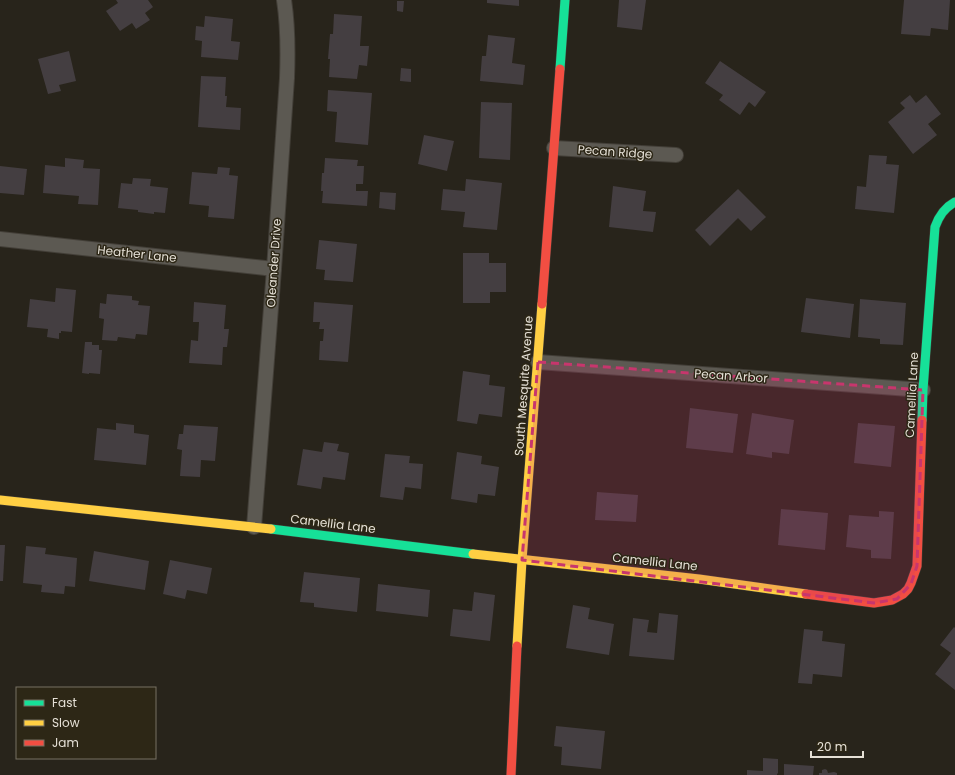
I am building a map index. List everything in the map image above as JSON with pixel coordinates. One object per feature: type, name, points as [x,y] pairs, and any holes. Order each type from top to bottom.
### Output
[{"type":"street","name":"Oleander Drive","points":[[254,527],[274,270],[288,55],[284,0]]},
{"type":"street","name":"South Mesquite Avenue","points":[[511,775],[515,670],[522,560],[565,0]]},
{"type":"street","name":"Pecan Ridge","points":[[554,148],[676,155]]},
{"type":"street","name":"Camellia Lane","points":[[0,500],[254,527],[522,560],[699,579],[874,603],[887,602],[897,599],[905,593],[911,584],[917,566],[923,390],[935,227],[938,218],[943,211],[955,202]]},
{"type":"street","name":"Heather Lane","points":[[0,239],[274,270]]},
{"type":"street","name":"Pecan Arbor","points":[[538,362],[923,390]]},
{"type":"highlighted area","points":[[538,362],[923,390],[917,566],[911,584],[897,599],[874,603],[522,560]]},
{"type":"building","points":[[116,0],[148,0],[153,7],[145,13],[150,20],[136,29],[132,23],[120,31],[106,11],[118,3]]},
{"type":"building","points":[[487,0],[519,0],[519,6],[487,3]]},
{"type":"building","points":[[619,0],[646,0],[642,30],[617,27]]},
{"type":"building","points":[[904,0],[950,0],[948,30],[931,28],[930,36],[901,34]]},
{"type":"building","points":[[397,1],[404,1],[403,12],[397,11]]},
{"type":"building","points":[[334,14],[362,16],[360,46],[369,46],[367,66],[359,65],[357,79],[329,77],[330,59],[328,59],[330,34],[333,34]]},
{"type":"building","points":[[205,16],[233,19],[231,41],[240,42],[238,60],[201,57],[202,41],[195,40],[196,26],[204,27]]},
{"type":"building","points":[[488,35],[515,38],[512,63],[525,65],[523,85],[480,81],[482,56],[486,56]]},
{"type":"building","points":[[69,51],[76,81],[59,85],[61,91],[48,94],[38,59]]},
{"type":"building","points":[[720,61],[766,92],[755,107],[749,102],[740,115],[719,100],[723,95],[705,83]]},
{"type":"building","points":[[401,68],[411,69],[411,82],[400,81]]},
{"type":"building","points":[[201,76],[226,77],[226,107],[241,108],[240,130],[198,127]]},
{"type":"building","points":[[328,90],[372,93],[368,145],[335,142],[337,112],[327,111]]},
{"type":"building","points":[[910,95],[916,103],[926,95],[941,114],[928,124],[937,135],[913,154],[888,122],[905,108],[900,103]]},
{"type":"building","points":[[481,102],[512,103],[510,160],[479,158]]},
{"type":"building","points":[[424,135],[454,141],[447,171],[418,164]]},
{"type":"building","points":[[869,155],[887,156],[886,164],[899,165],[894,213],[855,209],[857,186],[866,187]]},
{"type":"building","points":[[65,158],[84,160],[83,168],[100,169],[98,205],[78,204],[79,196],[43,193],[45,165],[65,167]]},
{"type":"building","points":[[325,158],[358,160],[357,166],[364,166],[363,184],[356,184],[356,191],[368,191],[367,206],[322,203],[322,173],[324,173]]},
{"type":"building","points":[[0,166],[27,169],[24,195],[0,193]]},
{"type":"building","points":[[218,167],[230,168],[229,175],[238,176],[234,219],[208,217],[209,206],[189,204],[192,172],[217,174]]},
{"type":"building","points":[[133,178],[151,179],[150,186],[168,188],[165,213],[154,212],[154,214],[138,212],[138,210],[118,208],[121,183],[132,184]]},
{"type":"building","points":[[466,179],[502,183],[497,230],[463,227],[465,212],[441,210],[443,189],[465,191]]},
{"type":"building","points":[[613,186],[646,191],[643,211],[656,212],[653,232],[609,227]]},
{"type":"building","points":[[738,189],[766,217],[751,231],[738,218],[710,246],[695,230]]},
{"type":"building","points":[[380,192],[396,193],[395,210],[379,208]]},
{"type":"building","points":[[319,240],[357,244],[353,282],[324,280],[325,270],[316,269]]},
{"type":"building","points":[[463,253],[489,253],[489,263],[506,263],[506,292],[490,292],[490,303],[463,303]]},
{"type":"building","points":[[56,288],[76,290],[72,332],[61,331],[61,333],[59,333],[59,339],[47,337],[48,329],[27,327],[30,299],[55,302]]},
{"type":"building","points":[[107,294],[132,296],[132,300],[139,301],[138,305],[150,306],[147,335],[136,334],[135,339],[118,337],[117,341],[102,340],[104,319],[99,318],[100,303],[106,304]]},
{"type":"building","points":[[806,298],[854,304],[850,338],[801,332]]},
{"type":"building","points":[[860,299],[906,303],[903,345],[880,344],[880,339],[858,337]]},
{"type":"building","points":[[194,302],[226,305],[224,329],[229,329],[227,347],[223,347],[222,365],[189,363],[191,340],[198,341],[199,322],[193,322]]},
{"type":"building","points":[[314,302],[353,305],[348,362],[319,360],[320,341],[323,341],[324,329],[319,329],[320,322],[313,322]]},
{"type":"building","points":[[85,342],[92,342],[92,345],[99,345],[99,350],[102,350],[100,374],[82,373]]},
{"type":"building","points":[[463,371],[490,375],[489,385],[505,387],[502,417],[479,414],[477,424],[457,421]]},
{"type":"building","points":[[690,408],[738,414],[733,453],[686,448]]},
{"type":"building","points":[[752,413],[794,420],[789,454],[772,452],[772,458],[746,454]]},
{"type":"building","points":[[116,423],[134,425],[134,433],[149,435],[146,465],[94,460],[97,428],[116,430]]},
{"type":"building","points":[[858,423],[895,426],[891,467],[854,463]]},
{"type":"building","points":[[184,425],[218,427],[215,461],[201,460],[200,477],[180,476],[182,450],[177,449],[179,434],[183,434]]},
{"type":"building","points":[[324,442],[339,444],[337,451],[349,453],[345,480],[323,477],[321,489],[297,485],[303,449],[322,452]]},
{"type":"building","points":[[457,452],[482,456],[481,464],[499,467],[495,496],[478,494],[477,503],[451,499]]},
{"type":"building","points":[[385,454],[410,456],[409,463],[423,464],[421,489],[405,487],[403,500],[380,497]]},
{"type":"building","points":[[597,492],[638,495],[636,522],[595,520]]},
{"type":"building","points":[[781,509],[828,513],[825,550],[778,545]]},
{"type":"building","points":[[879,511],[894,512],[891,559],[871,558],[871,550],[846,547],[849,515],[879,517]]},
{"type":"building","points":[[0,545],[5,545],[3,581],[0,581]]},
{"type":"building","points":[[26,546],[46,548],[45,554],[77,558],[75,587],[65,586],[64,594],[41,592],[42,585],[23,583]]},
{"type":"building","points":[[94,551],[149,561],[145,590],[89,581]]},
{"type":"building","points":[[170,560],[212,568],[207,594],[187,590],[185,599],[163,594]]},
{"type":"building","points":[[304,572],[360,578],[357,612],[314,607],[314,603],[300,602]]},
{"type":"building","points":[[378,584],[430,590],[428,617],[376,611]]},
{"type":"building","points":[[474,592],[495,595],[490,641],[450,636],[453,609],[472,611]]},
{"type":"building","points":[[573,605],[590,608],[588,619],[614,624],[609,655],[566,648]]},
{"type":"building","points":[[659,613],[678,615],[674,660],[629,656],[633,618],[649,620],[647,632],[657,633]]},
{"type":"building","points":[[954,627],[955,690],[935,674],[951,653],[940,645]]},
{"type":"building","points":[[804,629],[823,631],[822,641],[845,644],[842,677],[813,674],[812,684],[798,683]]},
{"type":"building","points":[[556,726],[605,731],[601,769],[561,765],[562,747],[554,746]]},
{"type":"building","points":[[763,758],[778,759],[777,775],[747,775],[747,770],[763,771]]},
{"type":"building","points":[[784,764],[814,766],[813,775],[784,775]]},
{"type":"building","points":[[825,769],[828,773],[834,772],[837,773],[837,775],[819,775],[819,773],[822,773],[822,770]]},
{"type":"traffic: fast","points":[[560,69],[565,0]]},
{"type":"traffic: fast","points":[[922,420],[935,227],[942,213],[955,202]]},
{"type":"traffic: fast","points":[[271,529],[473,554]]},
{"type":"traffic: slow","points":[[517,646],[522,560],[542,304]]},
{"type":"traffic: slow","points":[[0,500],[271,529]]},
{"type":"traffic: slow","points":[[473,554],[699,579],[806,594]]},
{"type":"traffic: jam","points":[[542,304],[560,69]]},
{"type":"traffic: jam","points":[[806,594],[874,603],[892,600],[903,594],[908,589],[917,566],[922,420]]},
{"type":"traffic: jam","points":[[511,775],[517,646]]}]
